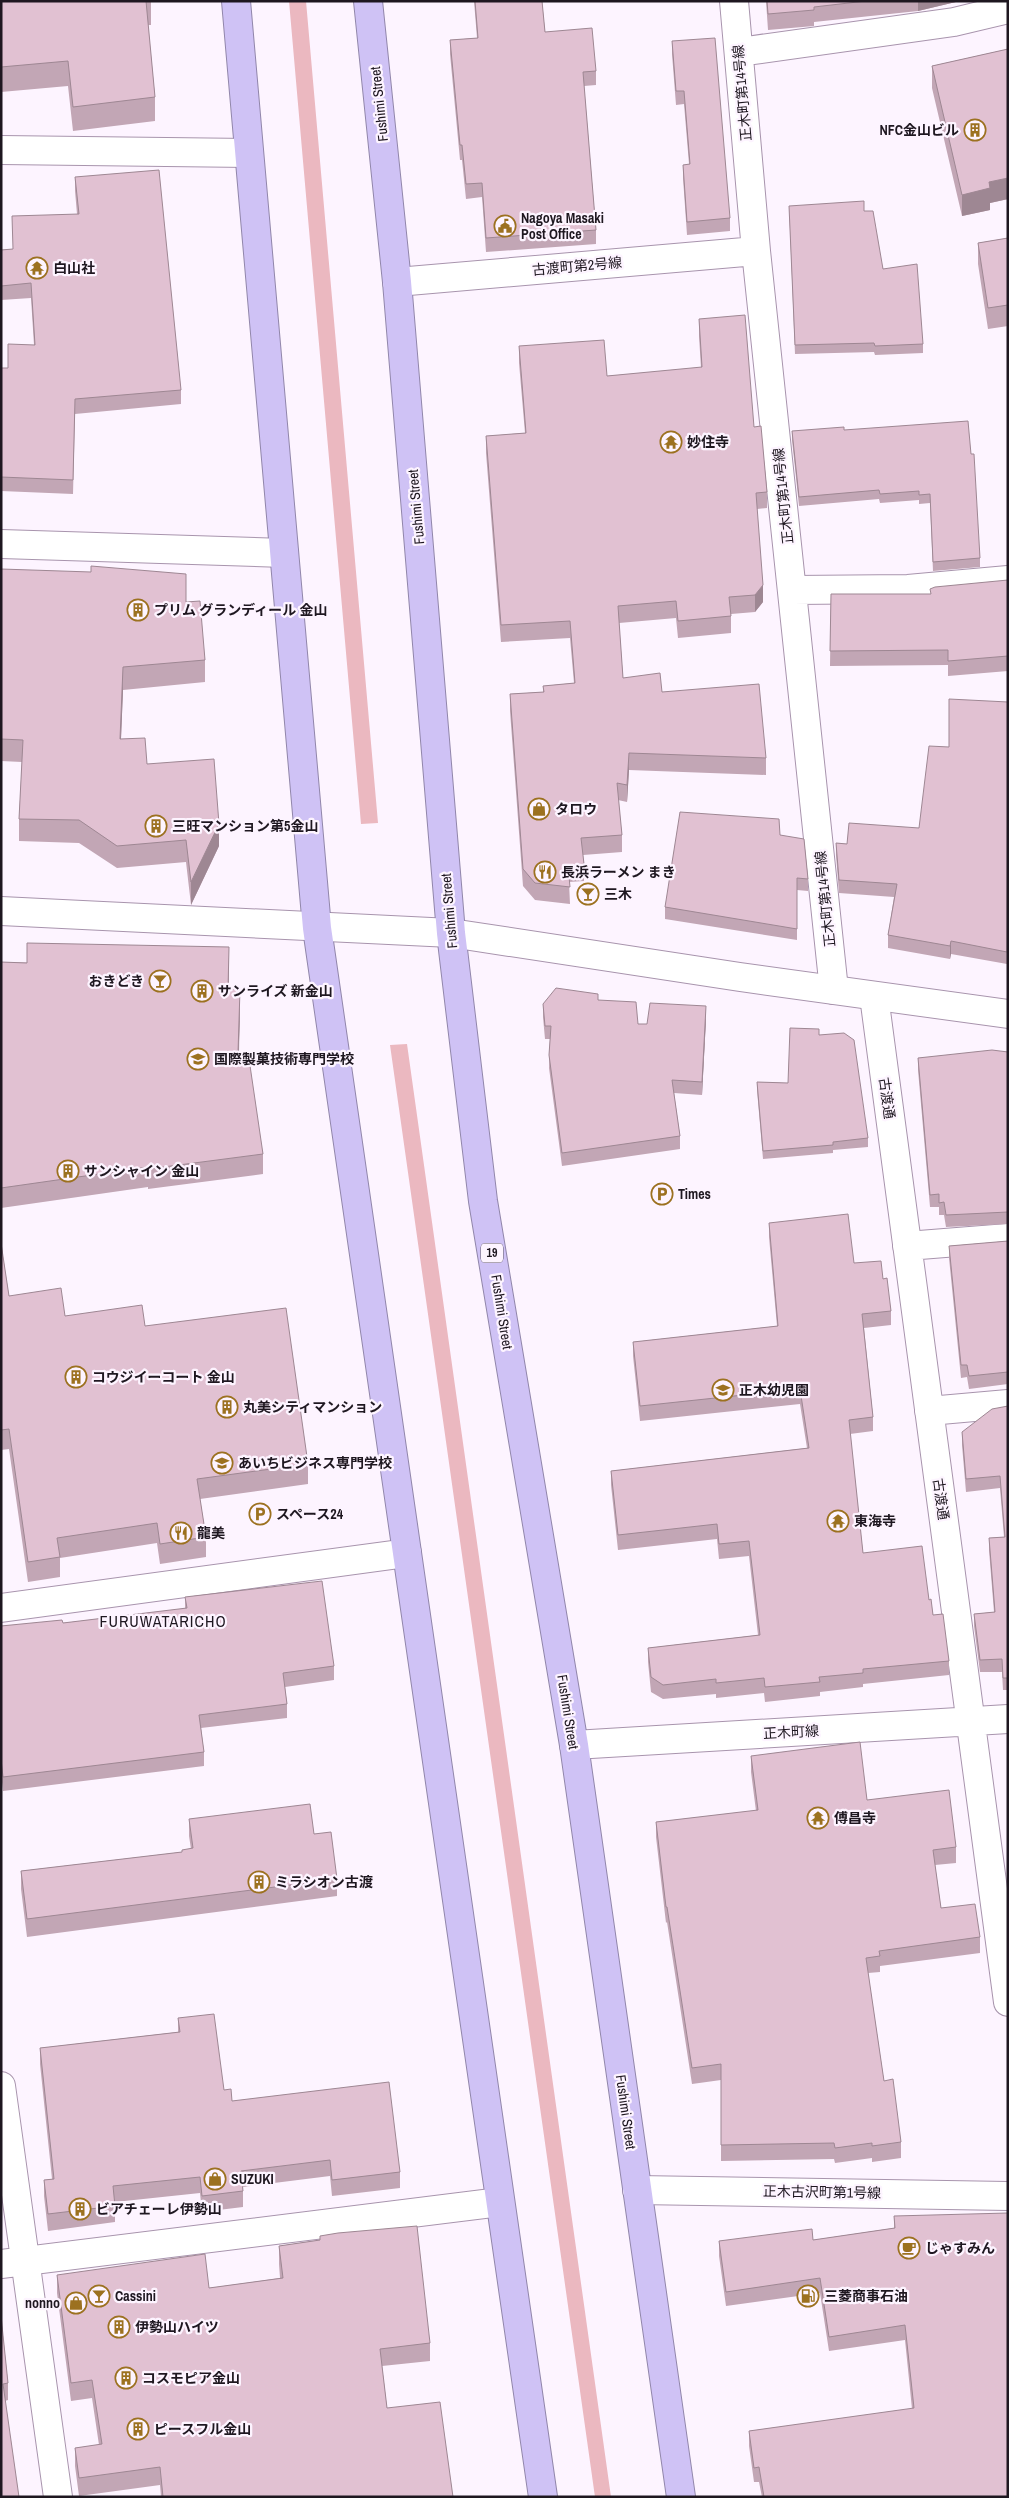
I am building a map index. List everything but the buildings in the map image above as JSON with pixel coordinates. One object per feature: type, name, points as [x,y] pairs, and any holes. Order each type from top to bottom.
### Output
[{"type":"highway","points":[[236,1],[316,928],[543,2497]]},
{"type":"highway","name":"Fushimi Street","points":[[368,1],[398,282],[451,933],[483,1201],[574,1745],[681,2497]]},
{"type":"street","name":"正木町第14号線","points":[[734,1],[756,251],[834,990]]},
{"type":"street","points":[[739,52],[954,22],[1008,9]]},
{"type":"street","points":[[1,150],[249,153]]},
{"type":"street","name":"古渡町第2号線","points":[[398,282],[756,251]]},
{"type":"street","points":[[1,544],[284,553]]},
{"type":"street","points":[[793,590],[908,588],[1008,580]]},
{"type":"street","points":[[1,911],[316,928],[451,933],[1008,1014]]},
{"type":"street","name":"古渡通","points":[[874,996],[1008,2002]]},
{"type":"street","points":[[907,1246],[1008,1238]]},
{"type":"street","points":[[929,1410],[1008,1404]]},
{"type":"street","points":[[1,1608],[407,1553]]},
{"type":"street","name":"正木町線","points":[[574,1745],[1008,1720]]},
{"type":"street","points":[[1,2086],[14,2262],[58,2497]]},
{"type":"street","name":"正木古沢町第1号線","points":[[637,2190],[1008,2196]]},
{"type":"street","points":[[14,2262],[500,2202]]},
{"type":"shaded area","points":[[289,1],[306,1],[378,823],[361,824]]},
{"type":"shaded area","points":[[407,1044],[611,2497],[595,2497],[390,1045]]},
{"type":"place","name":"NFC金山ビル","points":[[975,130]]},
{"type":"place","name":"Nagoya Masaki Post Office","points":[[505,226]]},
{"type":"place","name":"白山社","points":[[37,268]]},
{"type":"place","name":"妙住寺","points":[[671,442]]},
{"type":"place","name":"プリム グランディール 金山","points":[[138,610]]},
{"type":"place","name":"タロウ","points":[[539,809]]},
{"type":"place","name":"三旺マンション第5金山","points":[[156,826]]},
{"type":"place","name":"長浜ラーメン まき","points":[[545,872]]},
{"type":"place","name":"三木","points":[[588,894]]},
{"type":"place","name":"おきどき","points":[[160,981]]},
{"type":"place","name":"サンライズ 新金山","points":[[202,991]]},
{"type":"place","name":"国際製菓技術専門学校","points":[[198,1059]]},
{"type":"place","name":"サンシャイン 金山","points":[[68,1171]]},
{"type":"place","name":"Times","points":[[662,1194]]},
{"type":"place","name":"コウジイーコート 金山","points":[[76,1377]]},
{"type":"place","name":"正木幼児園","points":[[723,1390]]},
{"type":"place","name":"丸美シティマンション","points":[[227,1407]]},
{"type":"place","name":"あいちビジネス専門学校","points":[[222,1463]]},
{"type":"place","name":"スペース24","points":[[260,1514]]},
{"type":"place","name":"東海寺","points":[[838,1521]]},
{"type":"place","name":"龍美","points":[[181,1533]]},
{"type":"place","name":"傅昌寺","points":[[818,1818]]},
{"type":"place","name":"ミラシオン古渡","points":[[259,1882]]},
{"type":"place","name":"SUZUKI","points":[[215,2179]]},
{"type":"place","name":"ビアチェーレ伊勢山","points":[[80,2209]]},
{"type":"place","name":"じゃすみん","points":[[909,2248]]},
{"type":"place","name":"Cassini","points":[[99,2296]]},
{"type":"place","name":"三菱商事石油","points":[[808,2296]]},
{"type":"place","name":"nonno","points":[[76,2303]]},
{"type":"place","name":"伊勢山ハイツ","points":[[119,2327]]},
{"type":"place","name":"コスモピア金山","points":[[126,2378]]},
{"type":"place","name":"ピースフル金山","points":[[138,2429]]},
{"type":"district","name":"FURUWATARICHO","points":[[163,1621]]}]
